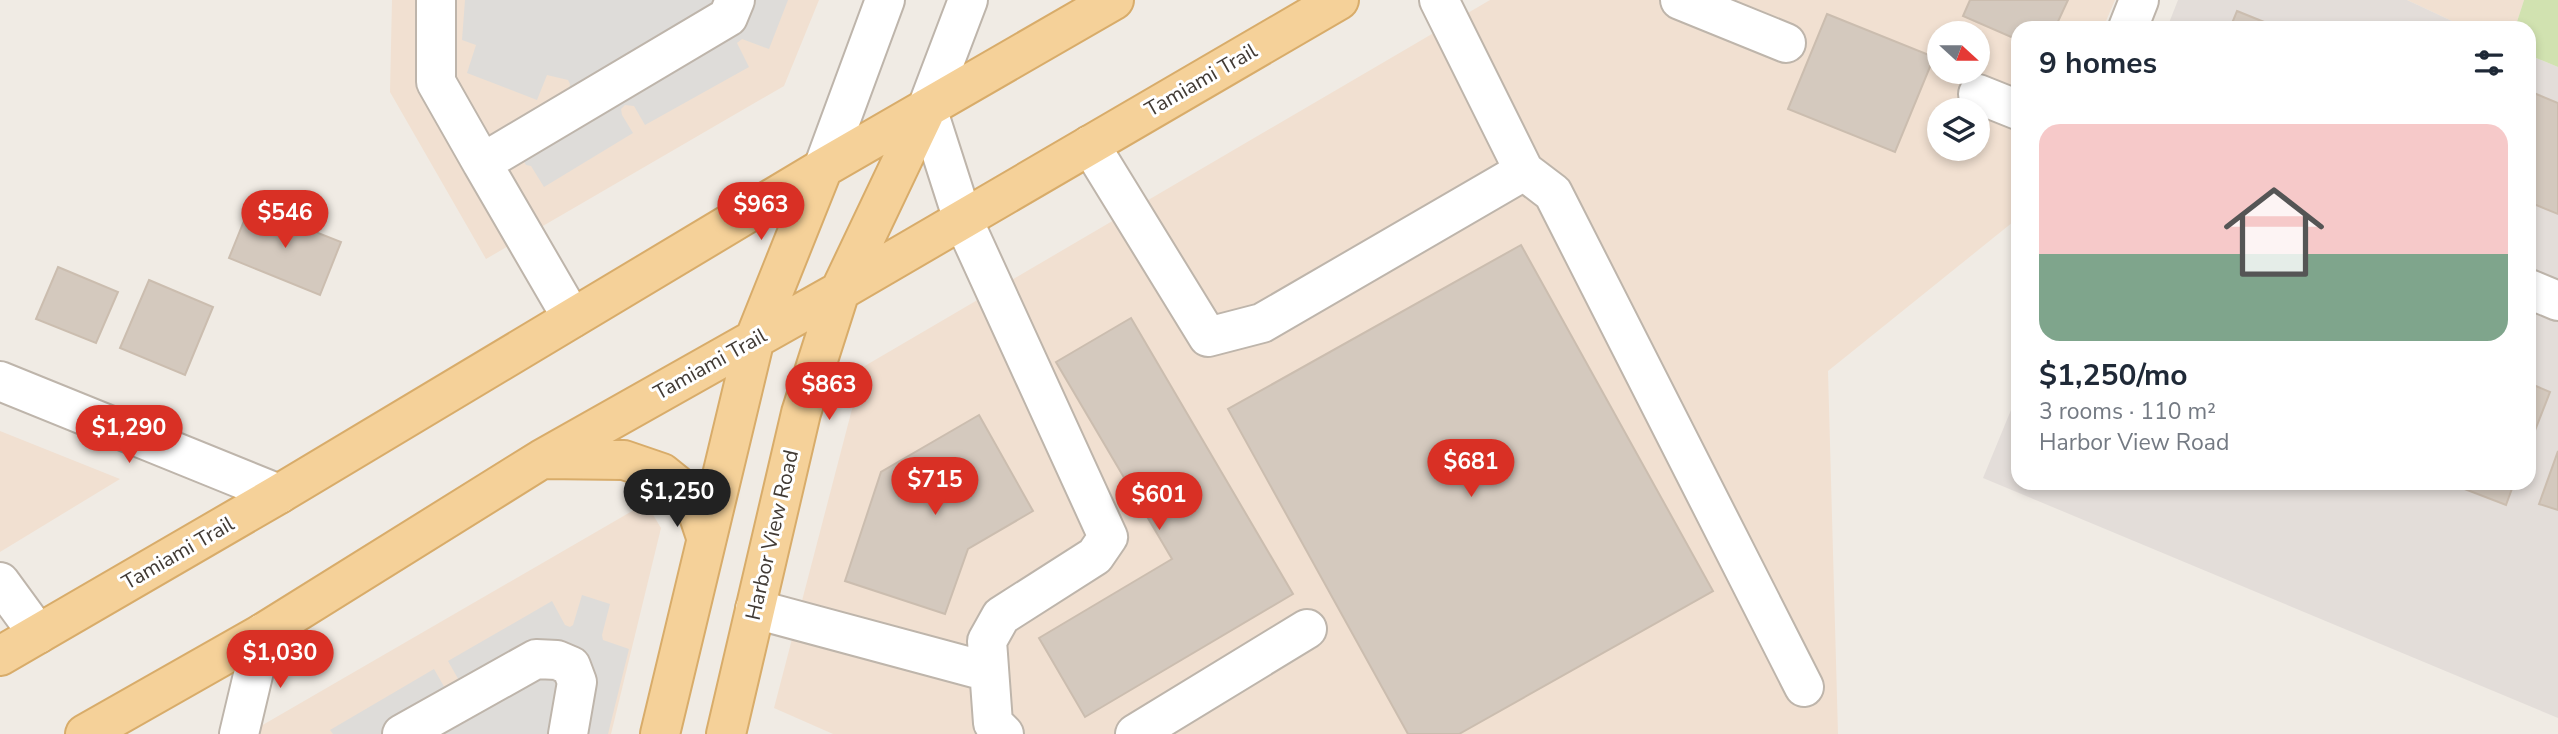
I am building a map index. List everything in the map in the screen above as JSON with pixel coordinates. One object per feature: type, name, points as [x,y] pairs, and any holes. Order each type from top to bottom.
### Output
[{"type":"main road","name":"Tamiami Trail","points":[[0,656],[279,495],[823,168],[1114,0]]},
{"type":"main road","name":"Tamiami Trail","points":[[85,734],[263,633],[542,459],[840,291],[1339,0]]},
{"type":"main road","name":"Harbor View Road","points":[[726,734],[801,413],[840,291],[927,108]]},
{"type":"main road","points":[[660,734],[755,338],[823,168]]},
{"type":"main road","points":[[542,459],[624,460],[662,473],[693,498],[706,537]]},
{"type":"street","points":[[436,0],[436,82],[572,318]]},
{"type":"street","points":[[482,163],[728,18],[735,0]]},
{"type":"street","points":[[823,168],[885,0]]},
{"type":"street","points":[[968,0],[927,108],[962,220],[1108,537],[1095,556],[1001,616],[987,641],[993,723],[1004,734]]},
{"type":"street","points":[[1439,0],[1524,171],[1553,193],[1804,687]]},
{"type":"street","points":[[1680,0],[1786,43]]},
{"type":"street","points":[[2131,21],[2139,0]]},
{"type":"street","points":[[1978,94],[2011,107]]},
{"type":"street","points":[[1090,145],[1208,337],[1262,323],[1524,171]]},
{"type":"street","points":[[2536,292],[2558,301]]},
{"type":"street","points":[[0,381],[279,495]]},
{"type":"street","points":[[0,582],[38,634]]},
{"type":"street","points":[[755,609],[989,672]]},
{"type":"street","points":[[1135,734],[1307,629]]},
{"type":"street","points":[[239,734],[263,633]]},
{"type":"street","points":[[402,734],[536,659],[557,660],[571,666],[577,682],[568,734]]},
{"type":"shaded area","points":[[392,0],[819,0],[784,86],[486,259],[390,92]]},
{"type":"shaded area","points":[[465,0],[788,0],[769,49],[742,39],[737,43],[749,67],[645,125],[634,106],[625,105],[621,109],[622,115],[633,133],[544,187],[531,166],[526,165],[504,127],[569,92],[570,84],[568,80],[547,75],[537,100],[467,73],[476,45],[462,40]]},
{"type":"shaded area","points":[[1490,0],[2115,0],[2106,21],[2011,21],[2011,224],[1828,371],[1838,734],[833,734],[774,708],[863,367]]},
{"type":"shaded area","points":[[2178,0],[2407,0],[2452,21],[2170,21]]},
{"type":"shaded area","points":[[2407,0],[2524,0],[2517,21],[2452,21]]},
{"type":"shaded area","points":[[2536,58],[2558,67],[2558,718],[2012,490],[2536,490]]},
{"type":"shaded area","points":[[2011,410],[2011,490],[1983,478]]},
{"type":"shaded area","points":[[0,431],[120,479],[0,552]]},
{"type":"shaded area","points":[[646,503],[661,528],[611,734],[247,734]]},
{"type":"shaded area","points":[[582,595],[610,604],[603,640],[629,649],[608,734],[333,734],[330,730],[434,669],[446,690],[461,684],[448,661],[552,601],[565,625],[570,627],[573,625]]},
{"type":"green space","points":[[2524,0],[2558,0],[2558,67],[2536,58],[2536,21],[2517,21]]},
{"type":"building","points":[[1970,0],[2068,0],[2058,21],[2011,21],[2011,37],[1990,28],[1990,21],[1974,21],[1963,16]]},
{"type":"building","points":[[2237,11],[2262,21],[2233,21]]},
{"type":"building","points":[[1827,14],[1927,54],[1927,74],[1895,152],[1788,109]]},
{"type":"building","points":[[2536,94],[2558,103],[2558,214],[2536,205]]},
{"type":"building","points":[[250,206],[341,242],[320,295],[229,258]]},
{"type":"building","points":[[1521,245],[1713,591],[1459,734],[1408,734],[1228,409]]},
{"type":"building","points":[[58,267],[118,292],[96,343],[36,319]]},
{"type":"building","points":[[149,280],[213,307],[185,375],[120,348]]},
{"type":"building","points":[[1131,318],[1293,594],[1085,717],[1039,638],[1172,559],[1056,362]]},
{"type":"building","points":[[2536,386],[2550,392],[2536,428]]},
{"type":"building","points":[[979,415],[1033,511],[968,549],[945,614],[845,581],[881,472]]},
{"type":"building","points":[[2558,451],[2558,510],[2539,504]]},
{"type":"building","points":[[2467,490],[2511,490],[2506,505]]}]
